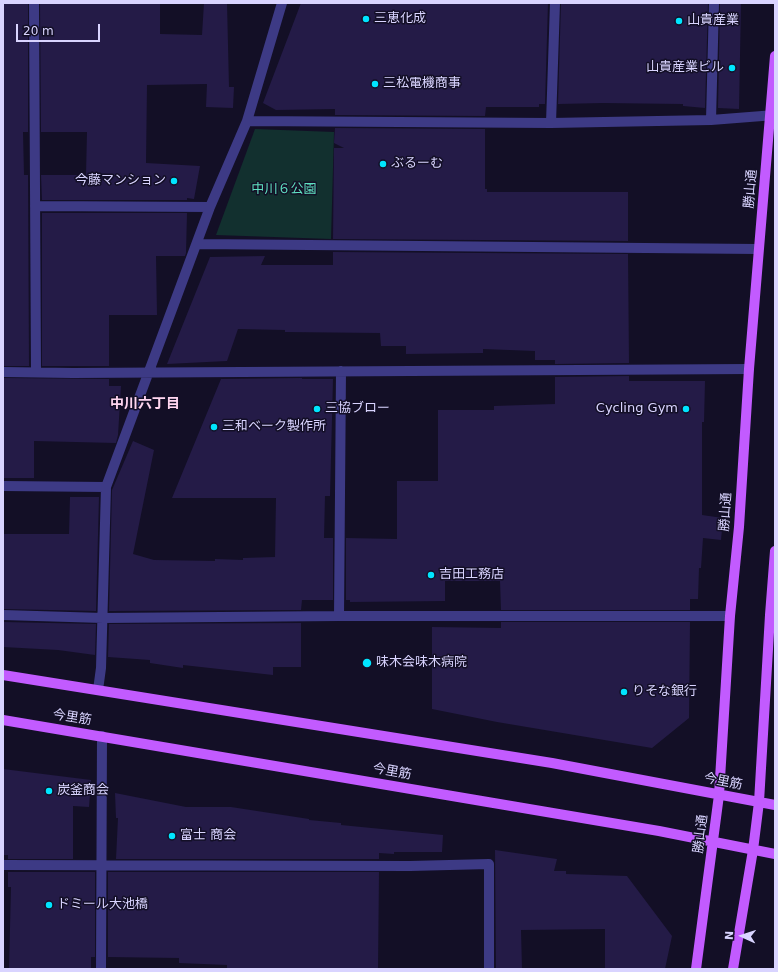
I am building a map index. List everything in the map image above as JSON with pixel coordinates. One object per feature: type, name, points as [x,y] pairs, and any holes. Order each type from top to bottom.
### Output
[{"type":"main road","name":"勝山通","points":[[696,969],[714,842],[719,795],[730,616],[739,527],[758,250],[773,115],[775,56]]},
{"type":"main road","points":[[734,969],[759,802],[775,551]]},
{"type":"main road","name":"今里筋","points":[[3,675],[552,762],[775,805]]},
{"type":"main road","name":"今里筋","points":[[3,720],[659,831],[775,854]]},
{"type":"street","points":[[34,3],[36,372]]},
{"type":"street","points":[[98,690],[101,668],[103,618],[106,486],[210,207],[246,121],[282,3]]},
{"type":"street","points":[[551,123],[555,3]]},
{"type":"street","points":[[711,120],[714,3]]},
{"type":"street","points":[[246,121],[551,123],[711,120],[773,115]]},
{"type":"street","points":[[35,206],[210,207]]},
{"type":"street","points":[[197,244],[758,250]]},
{"type":"street","points":[[3,372],[749,369]]},
{"type":"street","points":[[339,616],[341,371]]},
{"type":"street","points":[[3,486],[106,486]]},
{"type":"street","points":[[3,616],[103,618],[339,616],[730,616]]},
{"type":"street","points":[[101,969],[102,736]]},
{"type":"street","points":[[3,865],[101,864],[410,866],[490,864],[489,969]]},
{"type":"green space","name":"中川６公園","points":[[255,129],[334,132],[331,239],[216,235]]},
{"type":"building","points":[[3,3],[28,3],[28,132],[3,132]]},
{"type":"building","points":[[40,3],[160,3],[160,34],[202,35],[204,3],[227,3],[229,87],[234,87],[233,108],[206,107],[207,84],[147,85],[146,163],[200,166],[194,199],[42,200],[41,175],[86,175],[87,132],[41,132]]},
{"type":"building","points":[[301,3],[548,3],[545,104],[539,104],[539,107],[486,107],[485,116],[335,115],[335,109],[276,110],[263,103]]},
{"type":"building","points":[[561,3],[708,3],[705,108],[683,106],[683,104],[558,104]]},
{"type":"building","name":"山貴産業ビル","points":[[720,3],[741,3],[739,109],[718,108]]},
{"type":"building","points":[[335,128],[485,129],[485,189],[487,189],[487,192],[628,192],[628,241],[333,239],[334,148],[344,148],[334,143]]},
{"type":"building","points":[[3,132],[23,132],[24,175],[28,175],[29,366],[3,366]]},
{"type":"building","points":[[42,213],[187,213],[185,256],[156,256],[157,315],[109,315],[109,366],[42,366]]},
{"type":"building","points":[[333,252],[628,254],[629,363],[555,364],[555,360],[535,360],[535,351],[483,349],[483,353],[406,354],[406,346],[381,346],[380,333],[285,332],[285,330],[238,329],[227,361],[167,364],[210,257],[265,256],[261,265],[333,265]]},
{"type":"building","points":[[629,376],[629,381],[705,381],[704,422],[702,422],[702,515],[723,518],[721,540],[703,538],[701,568],[699,568],[698,599],[690,599],[690,610],[501,610],[500,581],[445,581],[445,601],[350,602],[350,600],[346,600],[346,538],[397,539],[397,481],[438,481],[438,410],[494,410],[494,406],[555,404],[555,377]]},
{"type":"building","points":[[3,378],[109,379],[109,386],[121,386],[118,435],[116,443],[34,441],[34,478],[3,478]]},
{"type":"building","points":[[221,379],[333,379],[330,496],[325,496],[324,538],[333,538],[333,600],[302,600],[301,610],[109,611],[112,490],[133,441],[154,450],[133,554],[154,560],[215,561],[215,559],[243,560],[243,558],[275,557],[276,498],[172,498]]},
{"type":"building","points":[[70,497],[99,497],[96,611],[3,609],[3,534],[69,534]]},
{"type":"building","points":[[3,622],[96,624],[95,655],[58,650],[3,647]]},
{"type":"building","points":[[501,622],[690,622],[689,718],[652,748],[497,722],[432,709],[432,627],[501,628]]},
{"type":"building","points":[[301,623],[301,667],[273,667],[273,675],[183,665],[183,668],[150,663],[150,660],[108,657],[109,624]]},
{"type":"building","points":[[3,769],[91,780],[89,807],[73,806],[73,859],[8,859],[8,855],[3,855]]},
{"type":"building","points":[[115,793],[186,807],[231,807],[309,820],[341,823],[341,825],[443,835],[442,852],[394,852],[394,854],[379,853],[379,859],[116,859],[118,818],[116,818]]},
{"type":"building","points":[[495,850],[557,859],[554,871],[566,871],[566,874],[627,876],[672,936],[665,969],[605,969],[605,929],[521,930],[522,969],[496,969]]},
{"type":"building","points":[[8,872],[95,872],[95,957],[91,957],[91,969],[9,969],[11,887],[8,887]]},
{"type":"building","points":[[108,872],[379,872],[378,969],[227,969],[227,965],[179,963],[179,958],[108,957]]},
{"type":"place","name":"三恵化成","points":[[366,19]]},
{"type":"place","name":"山貴産業","points":[[679,21]]},
{"type":"place","name":"山貴産業ビル","points":[[732,68]]},
{"type":"place","name":"三松電機商事","points":[[375,84]]},
{"type":"place","name":"ぶるーむ","points":[[383,164]]},
{"type":"place","name":"今藤マンション","points":[[174,181]]},
{"type":"place","name":"三協ブロー","points":[[317,409]]},
{"type":"place","name":"Cycling Gym","points":[[686,409]]},
{"type":"place","name":"三和ベーク製作所","points":[[214,427]]},
{"type":"place","name":"吉田工務店","points":[[431,575]]},
{"type":"place","name":"味木会味木病院","points":[[367,663]]},
{"type":"place","name":"りそな銀行","points":[[624,692]]},
{"type":"place","name":"炭釜商会","points":[[49,791]]},
{"type":"place","name":"富士 商会","points":[[172,836]]},
{"type":"place","name":"ドミール大池橋","points":[[49,905]]},
{"type":"district","name":"中川六丁目","points":[[145,404]]}]
